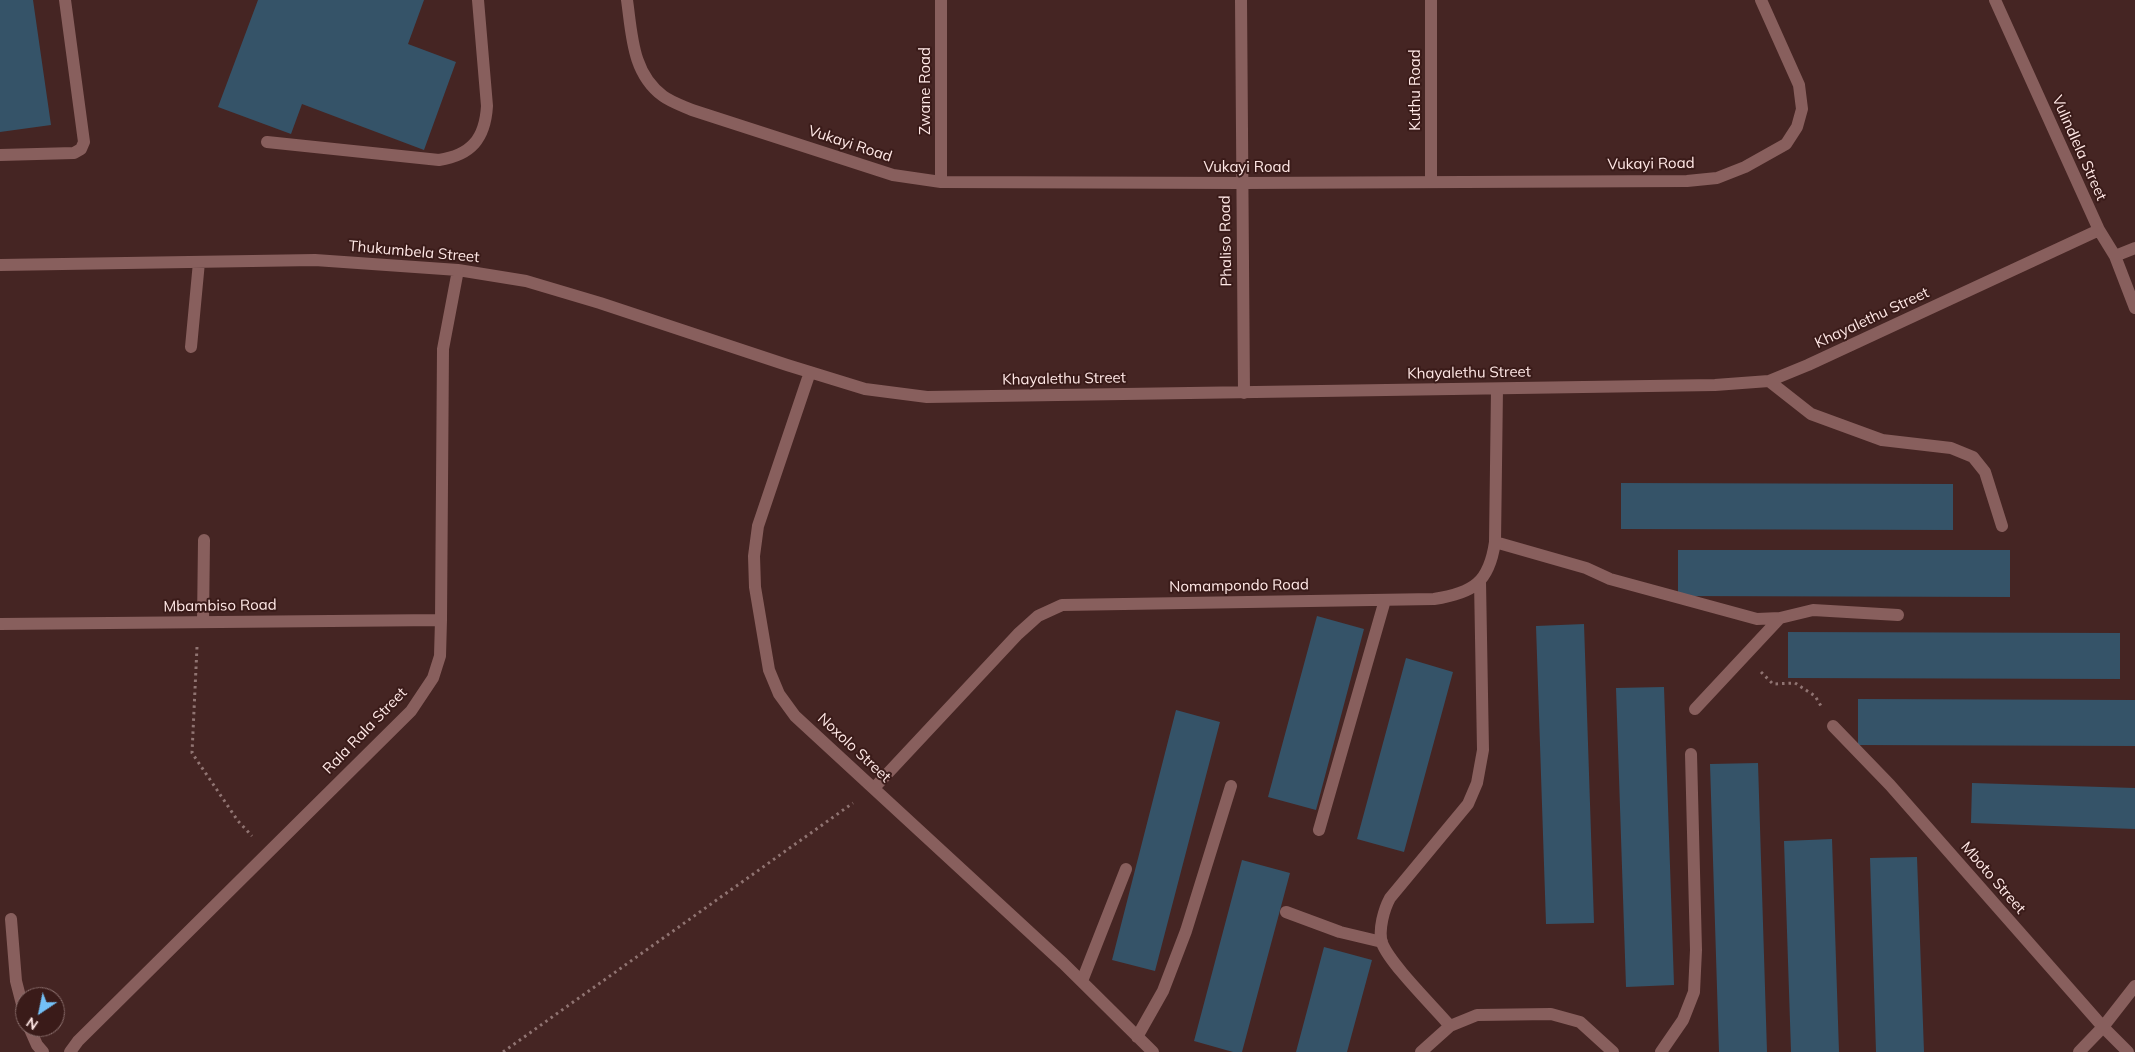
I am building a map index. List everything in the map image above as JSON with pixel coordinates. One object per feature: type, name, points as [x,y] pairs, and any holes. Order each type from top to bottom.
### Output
[{"type":"street","points":[[0,154],[74,153],[81,149],[84,142],[65,0]]},
{"type":"street","points":[[268,142],[439,160],[453,158],[465,152],[475,144],[486,120],[487,106],[478,0]]},
{"type":"street","name":"Vukayi Road","points":[[627,0],[636,56],[646,81],[664,97],[692,110],[893,175],[941,182],[1242,184],[1432,181],[1687,181],[1717,178],[1745,167],[1786,144],[1797,127],[1802,109],[1799,85],[1761,0]]},
{"type":"street","name":"Zwane Road","points":[[941,182],[942,0]]},
{"type":"street","name":"Phaliso Road","points":[[1242,0],[1244,392]]},
{"type":"street","name":"Kuthu Road","points":[[1431,0],[1432,181]]},
{"type":"street","name":"Vulindlela Street","points":[[1995,0],[2099,230],[2115,256],[2135,308]]},
{"type":"street","name":"Khayalethu Street","points":[[810,372],[865,388],[927,397],[1715,386],[1770,381],[1808,366],[2099,230]]},
{"type":"street","points":[[2115,256],[2135,248]]},
{"type":"street","name":"Thukumbela Street","points":[[0,265],[315,260],[458,270],[526,282],[591,300],[810,372]]},
{"type":"street","points":[[191,347],[199,262]]},
{"type":"street","name":"Rala Rala Street","points":[[70,1052],[78,1041],[411,711],[433,678],[440,656],[443,348],[458,270]]},
{"type":"street","name":"Noxolo Street","points":[[810,372],[758,526],[754,556],[755,587],[762,637],[769,670],[779,694],[795,716],[1082,981],[1153,1052]]},
{"type":"street","points":[[1770,381],[1811,414],[1882,440],[1951,448],[1973,457],[1985,472],[2002,526]]},
{"type":"street","name":"Nomampondo Road","points":[[874,788],[1018,634],[1038,616],[1062,605],[1434,599],[1459,595],[1480,581],[1492,563],[1495,542],[1497,389]]},
{"type":"street","points":[[202,622],[204,540]]},
{"type":"street","points":[[1495,542],[1586,568],[1610,579],[1757,619],[1780,618],[1814,610],[1898,615]]},
{"type":"street","points":[[1450,1026],[1394,962],[1382,942],[1383,911],[1390,898],[1468,804],[1477,783],[1482,750],[1480,581]]},
{"type":"street","points":[[1319,830],[1385,600]]},
{"type":"street","points":[[1695,709],[1780,618]]},
{"type":"street","name":"Mbambiso Road","points":[[0,624],[441,620]]},
{"type":"street","name":"Mboto Street","points":[[1833,726],[1890,785],[2103,1027],[2128,1052]]},
{"type":"street","points":[[1661,1052],[1683,1020],[1694,992],[1696,950],[1691,754]]},
{"type":"street","points":[[1137,1037],[1163,992],[1186,931],[1231,786]]},
{"type":"street","points":[[1082,981],[1126,870]]},
{"type":"street","points":[[1286,912],[1340,932],[1382,942]]},
{"type":"street","points":[[11,919],[18,987]]},
{"type":"street","points":[[2079,1052],[2103,1027],[2135,986]]},
{"type":"street","points":[[1421,1052],[1450,1026],[1477,1015],[1551,1014],[1580,1022],[1613,1052]]},
{"type":"street","points":[[33,1037],[37,1046],[43,1052]]},
{"type":"path","points":[[202,622],[197,640],[192,753],[238,821],[268,853]]},
{"type":"path","points":[[1744,656],[1773,684],[1795,683],[1815,696],[1833,726]]},
{"type":"path","points":[[503,1052],[732,887],[874,788]]},
{"type":"building","points":[[0,0],[33,0],[51,125],[0,132]]},
{"type":"building","points":[[258,0],[424,0],[408,44],[456,62],[424,150],[302,104],[291,134],[218,107]]},
{"type":"building","points":[[1621,483],[1953,484],[1953,530],[1621,529]]},
{"type":"building","points":[[1678,550],[2010,550],[2010,597],[1678,596]]},
{"type":"building","points":[[1317,616],[1364,629],[1316,810],[1268,797]]},
{"type":"building","points":[[1584,624],[1594,923],[1546,924],[1536,626]]},
{"type":"building","points":[[1788,632],[2120,633],[2120,679],[1788,678]]},
{"type":"building","points":[[1406,658],[1453,672],[1404,852],[1357,839]]},
{"type":"building","points":[[1664,687],[1674,985],[1626,987],[1616,688]]},
{"type":"building","points":[[1858,699],[2135,700],[2135,746],[1858,745]]},
{"type":"building","points":[[1176,710],[1220,722],[1155,971],[1112,960]]},
{"type":"building","points":[[1758,763],[1767,1052],[1719,1052],[1710,764]]},
{"type":"building","points":[[1972,783],[2135,788],[2135,829],[1971,823]]},
{"type":"building","points":[[1832,839],[1839,1052],[1791,1052],[1784,841]]},
{"type":"building","points":[[1917,857],[1924,1052],[1876,1052],[1870,858]]},
{"type":"building","points":[[1242,860],[1290,873],[1242,1052],[1233,1052],[1194,1041]]},
{"type":"building","points":[[1324,947],[1372,960],[1347,1052],[1296,1052]]}]
